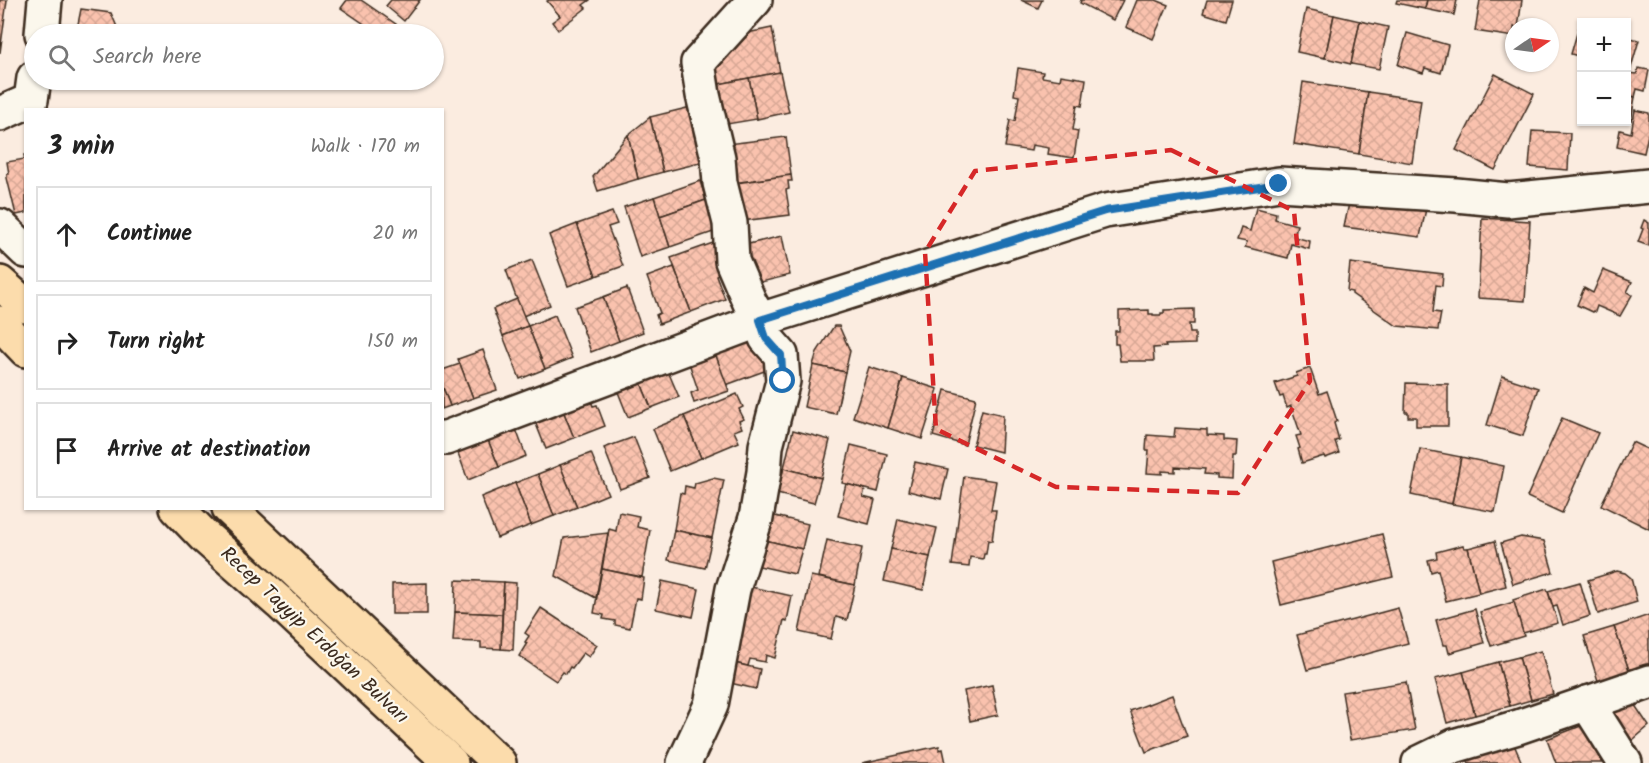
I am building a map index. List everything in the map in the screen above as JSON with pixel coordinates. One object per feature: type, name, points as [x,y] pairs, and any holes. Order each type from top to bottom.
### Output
[{"type":"main road","points":[[0,283],[24,304]]},
{"type":"main road","points":[[0,323],[24,348]]},
{"type":"main road","name":"Recep Tayyip Erdoğan Bulvarı","points":[[179,510],[204,536],[280,603],[451,763]]},
{"type":"main road","name":"Recep Tayyip Erdoğan Bulvarı","points":[[231,510],[499,763]]},
{"type":"street","points":[[43,24],[45,0]]},
{"type":"street","points":[[684,763],[711,705],[733,589],[756,518],[766,446],[783,381],[781,355],[766,338],[732,261],[730,223],[720,183],[718,158],[698,63],[755,0]]},
{"type":"street","points":[[0,114],[31,100],[32,90]]},
{"type":"street","points":[[444,438],[760,320],[1105,211],[1279,184],[1508,200],[1649,186]]},
{"type":"street","points":[[0,226],[24,249]]},
{"type":"street","points":[[1419,763],[1454,746],[1518,727],[1649,682]]},
{"type":"street","points":[[1587,703],[1624,763]]},
{"type":"highlighted area","points":[[1171,150],[1294,211],[1310,381],[1238,493],[1056,487],[936,429],[925,252],[975,171]]},
{"type":"building","points":[[0,0],[7,0],[0,53]]},
{"type":"building","points":[[347,0],[361,0],[396,24],[364,24],[341,8]]},
{"type":"building","points":[[391,0],[420,0],[404,21],[386,6]]},
{"type":"building","points":[[590,0],[583,5],[586,8],[558,30],[552,22],[560,16],[547,1]]},
{"type":"building","points":[[1021,0],[1042,0],[1038,8]]},
{"type":"building","points":[[1081,0],[1123,0],[1113,20],[1080,3]]},
{"type":"building","points":[[1137,0],[1156,0],[1168,5],[1153,39],[1126,27]]},
{"type":"building","points":[[1207,0],[1232,0],[1226,20],[1203,13]]},
{"type":"building","points":[[1397,0],[1427,0],[1425,9],[1396,3]]},
{"type":"building","points":[[1427,0],[1457,0],[1454,15],[1425,9]]},
{"type":"building","points":[[1480,0],[1522,0],[1519,18],[1505,18],[1505,36],[1475,31]]},
{"type":"building","points":[[81,9],[111,13],[116,24],[78,24]]},
{"type":"building","points":[[1306,9],[1334,15],[1325,58],[1297,52]]},
{"type":"building","points":[[1334,15],[1360,21],[1351,64],[1325,58]]},
{"type":"building","points":[[1360,21],[1388,27],[1379,69],[1351,64]]},
{"type":"building","points":[[772,28],[780,72],[719,84],[715,62],[752,32]]},
{"type":"building","points":[[1407,33],[1448,45],[1441,73],[1425,68],[1423,73],[1398,65]]},
{"type":"building","points":[[1577,33],[1577,56],[1571,54]]},
{"type":"building","points":[[1631,38],[1639,40],[1631,68]]},
{"type":"building","points":[[1018,68],[1043,72],[1042,77],[1060,80],[1061,75],[1086,79],[1082,106],[1077,105],[1073,130],[1078,131],[1074,158],[1048,154],[1049,148],[1032,145],[1031,151],[1005,147],[1010,120],[1015,121],[1019,96],[1014,95]]},
{"type":"building","points":[[1638,68],[1649,70],[1645,91],[1637,89],[1635,97],[1631,96],[1631,73],[1637,74]]},
{"type":"building","points":[[780,72],[789,112],[757,119],[749,78]]},
{"type":"building","points":[[1495,74],[1534,94],[1495,170],[1456,150]]},
{"type":"building","points":[[749,78],[757,119],[727,124],[719,84]]},
{"type":"building","points":[[1303,82],[1368,92],[1359,154],[1294,144]]},
{"type":"building","points":[[1368,92],[1421,100],[1412,163],[1359,154]]},
{"type":"building","points":[[1631,96],[1635,97],[1631,120]]},
{"type":"building","points":[[691,107],[704,162],[663,172],[650,117]]},
{"type":"building","points":[[1635,110],[1649,113],[1649,130],[1644,153],[1617,147],[1620,130],[1631,133]]},
{"type":"building","points":[[650,117],[663,172],[638,179],[628,135]]},
{"type":"building","points":[[1532,131],[1570,133],[1568,170],[1529,167]]},
{"type":"building","points":[[628,135],[638,179],[598,191],[593,177]]},
{"type":"building","points":[[786,137],[791,175],[733,183],[728,144]]},
{"type":"building","points":[[24,159],[24,213],[16,215],[7,178],[9,174],[7,162]]},
{"type":"building","points":[[791,175],[792,181],[788,181],[789,189],[786,190],[790,215],[734,222],[729,184]]},
{"type":"building","points":[[700,181],[706,200],[660,216],[654,197]]},
{"type":"building","points":[[1352,189],[1429,195],[1420,237],[1344,227]]},
{"type":"building","points":[[654,197],[670,247],[640,257],[624,207]]},
{"type":"building","points":[[706,200],[716,231],[670,247],[660,216]]},
{"type":"building","points":[[1256,208],[1276,213],[1275,219],[1297,225],[1294,237],[1310,241],[1309,249],[1291,244],[1288,258],[1245,247],[1247,242],[1237,240],[1241,228],[1250,231]]},
{"type":"building","points":[[612,212],[617,224],[608,227],[623,266],[596,276],[577,224]]},
{"type":"building","points":[[1482,218],[1530,221],[1525,301],[1478,298]]},
{"type":"building","points":[[1644,220],[1649,223],[1649,246],[1638,242]]},
{"type":"building","points":[[577,224],[596,276],[568,286],[549,235]]},
{"type":"building","points":[[782,236],[790,275],[745,286],[736,247]]},
{"type":"building","points":[[713,243],[720,273],[716,275],[725,299],[691,312],[671,258]]},
{"type":"building","points":[[532,260],[550,305],[523,316],[506,270]]},
{"type":"building","points":[[1350,263],[1443,274],[1442,286],[1436,285],[1433,312],[1441,313],[1438,330],[1397,326],[1352,292],[1347,291]]},
{"type":"building","points":[[674,267],[691,312],[659,324],[656,315],[660,313],[647,277]]},
{"type":"building","points":[[1603,270],[1632,282],[1627,292],[1632,295],[1620,316],[1597,306],[1595,312],[1592,312],[1577,305],[1584,288],[1593,293]]},
{"type":"building","points":[[627,288],[643,332],[619,341],[603,297]]},
{"type":"building","points":[[603,297],[619,341],[591,352],[575,307]]},
{"type":"building","points":[[517,299],[528,326],[503,336],[493,309]]},
{"type":"building","points":[[1194,309],[1194,324],[1189,324],[1190,333],[1195,333],[1195,344],[1165,345],[1166,347],[1153,348],[1154,361],[1120,361],[1118,344],[1115,344],[1115,331],[1119,331],[1119,311],[1149,310],[1149,314],[1161,315],[1164,310]]},
{"type":"building","points":[[555,315],[572,358],[545,369],[528,326]]},
{"type":"building","points":[[528,326],[545,369],[520,379],[503,336]]},
{"type":"building","points":[[834,326],[839,326],[850,351],[845,372],[813,365],[817,352]]},
{"type":"building","points":[[753,330],[767,370],[726,385],[712,345]]},
{"type":"building","points":[[712,345],[729,391],[694,403],[691,393],[698,390],[686,354]]},
{"type":"building","points":[[483,350],[497,390],[473,398],[458,359]]},
{"type":"building","points":[[664,362],[679,397],[651,408],[637,373]]},
{"type":"building","points":[[460,364],[473,398],[450,406],[444,390],[444,369]]},
{"type":"building","points":[[813,365],[845,372],[836,414],[804,407]]},
{"type":"building","points":[[869,367],[903,378],[888,428],[853,417]]},
{"type":"building","points":[[1310,368],[1319,394],[1327,391],[1337,421],[1334,423],[1339,440],[1335,441],[1339,453],[1302,463],[1296,436],[1301,435],[1291,406],[1287,408],[1275,383],[1297,376],[1296,373]]},
{"type":"building","points":[[637,373],[651,408],[628,417],[614,382]]},
{"type":"building","points":[[1502,376],[1538,388],[1523,436],[1487,425]]},
{"type":"building","points":[[903,378],[938,389],[922,439],[888,428]]},
{"type":"building","points":[[1406,383],[1448,384],[1448,426],[1416,426],[1416,417],[1408,417],[1408,412],[1405,412]]},
{"type":"building","points":[[444,390],[450,406],[444,408]]},
{"type":"building","points":[[945,390],[976,398],[965,445],[933,436]]},
{"type":"building","points":[[588,392],[593,406],[597,405],[605,426],[574,438],[560,403]]},
{"type":"building","points":[[737,394],[743,407],[739,409],[744,419],[739,421],[742,428],[734,431],[739,442],[701,458],[684,416]]},
{"type":"building","points":[[560,403],[574,438],[546,449],[532,414]]},
{"type":"building","points":[[982,410],[1003,415],[1001,452],[973,445]]},
{"type":"building","points":[[684,416],[701,458],[670,471],[653,429]]},
{"type":"building","points":[[1562,418],[1598,433],[1562,513],[1527,497]]},
{"type":"building","points":[[513,421],[526,456],[499,467],[485,433]]},
{"type":"building","points":[[1175,428],[1207,430],[1207,435],[1224,436],[1224,440],[1237,441],[1236,456],[1233,456],[1232,479],[1204,474],[1205,469],[1175,467],[1175,472],[1147,473],[1149,450],[1146,450],[1147,435],[1174,437]]},
{"type":"building","points":[[793,430],[830,440],[821,478],[784,468]]},
{"type":"building","points":[[485,433],[499,467],[468,480],[455,445]]},
{"type":"building","points":[[634,437],[650,478],[620,489],[604,448]]},
{"type":"building","points":[[1632,442],[1649,450],[1649,529],[1601,505]]},
{"type":"building","points":[[851,445],[887,454],[878,492],[842,483]]},
{"type":"building","points":[[1420,449],[1461,457],[1452,504],[1411,495]]},
{"type":"building","points":[[591,453],[608,494],[577,507],[560,465]]},
{"type":"building","points":[[1461,457],[1504,466],[1495,512],[1452,504]]},
{"type":"building","points":[[915,462],[948,469],[941,499],[908,491]]},
{"type":"building","points":[[560,465],[577,507],[554,516],[538,474]]},
{"type":"building","points":[[784,468],[821,478],[814,503],[777,494]]},
{"type":"building","points":[[538,474],[554,516],[531,525],[515,483]]},
{"type":"building","points":[[964,476],[996,481],[991,510],[996,510],[992,541],[988,540],[983,559],[970,557],[969,567],[952,565]]},
{"type":"building","points":[[713,478],[724,480],[712,538],[674,530],[680,493],[684,494],[685,486],[694,488],[695,483]]},
{"type":"building","points":[[515,483],[531,525],[497,538],[481,497]]},
{"type":"building","points":[[846,484],[865,489],[863,497],[875,500],[869,524],[838,516]]},
{"type":"building","points":[[619,512],[639,516],[637,527],[650,530],[642,577],[602,569],[609,529],[616,531]]},
{"type":"building","points":[[771,515],[808,524],[802,549],[765,540]]},
{"type":"building","points":[[898,519],[937,528],[930,557],[891,549]]},
{"type":"building","points":[[674,530],[712,538],[705,568],[668,560]]},
{"type":"building","points":[[608,533],[596,598],[556,576],[564,538]]},
{"type":"building","points":[[1382,534],[1393,577],[1281,605],[1271,562]]},
{"type":"building","points":[[1521,537],[1544,541],[1553,572],[1513,584],[1501,543]]},
{"type":"building","points":[[765,540],[802,549],[795,574],[759,566]]},
{"type":"building","points":[[827,540],[862,548],[855,585],[819,577]]},
{"type":"building","points":[[1495,541],[1506,586],[1479,593],[1468,548]]},
{"type":"building","points":[[1463,545],[1464,548],[1468,548],[1479,593],[1446,601],[1438,570],[1431,572],[1428,560],[1437,558],[1436,552]]},
{"type":"building","points":[[891,549],[930,557],[923,590],[884,581]]},
{"type":"building","points":[[602,569],[644,578],[641,599],[636,598],[630,628],[615,625],[615,621],[603,619],[604,615],[594,613]]},
{"type":"building","points":[[1617,571],[1631,578],[1637,602],[1598,614],[1588,580]]},
{"type":"building","points":[[811,576],[855,585],[847,620],[836,617],[831,639],[799,632]]},
{"type":"building","points":[[456,580],[504,582],[502,614],[455,612]]},
{"type":"building","points":[[662,581],[699,589],[693,617],[656,609]]},
{"type":"building","points":[[504,582],[516,583],[513,650],[501,649]]},
{"type":"building","points":[[1580,582],[1590,616],[1563,625],[1557,606],[1553,607],[1548,591]]},
{"type":"building","points":[[427,583],[427,614],[392,614],[392,584]]},
{"type":"building","points":[[751,587],[792,596],[775,658],[766,655],[765,662],[750,659],[748,666],[734,663]]},
{"type":"building","points":[[1547,589],[1558,623],[1523,633],[1513,600]]},
{"type":"building","points":[[1514,602],[1524,636],[1491,646],[1480,612]]},
{"type":"building","points":[[541,608],[597,645],[589,657],[583,653],[572,668],[570,667],[566,674],[563,672],[556,681],[519,656],[529,636],[525,633]]},
{"type":"building","points":[[1398,608],[1408,643],[1307,670],[1297,635]]},
{"type":"building","points":[[1475,609],[1484,643],[1449,653],[1447,645],[1443,645],[1436,620]]},
{"type":"building","points":[[455,612],[502,614],[501,649],[481,648],[481,642],[453,641]]},
{"type":"building","points":[[1649,615],[1649,667],[1630,673],[1614,627]]},
{"type":"building","points":[[1614,627],[1630,673],[1599,684],[1584,636]]},
{"type":"building","points":[[1541,651],[1553,694],[1531,700],[1519,657]]},
{"type":"building","points":[[1519,657],[1531,700],[1510,706],[1498,662]]},
{"type":"building","points":[[1498,662],[1510,706],[1475,715],[1463,672]]},
{"type":"building","points":[[734,663],[760,669],[756,689],[730,683]]},
{"type":"building","points":[[1463,672],[1475,715],[1447,723],[1435,679]]},
{"type":"building","points":[[1406,682],[1415,730],[1350,740],[1342,692]]},
{"type":"building","points":[[992,685],[998,715],[970,721],[964,691]]},
{"type":"building","points":[[1172,695],[1187,736],[1146,752],[1130,711]]},
{"type":"building","points":[[1628,695],[1649,726],[1621,750],[1594,710]]},
{"type":"building","points":[[1586,724],[1602,763],[1556,763],[1547,739]]},
{"type":"building","points":[[1512,740],[1522,763],[1469,763],[1467,759]]},
{"type":"building","points":[[939,746],[939,750],[943,749],[946,763],[862,763]]},
{"type":"route","points":[[783,381],[781,355],[766,338],[760,320],[1105,211],[1279,184]]}]
